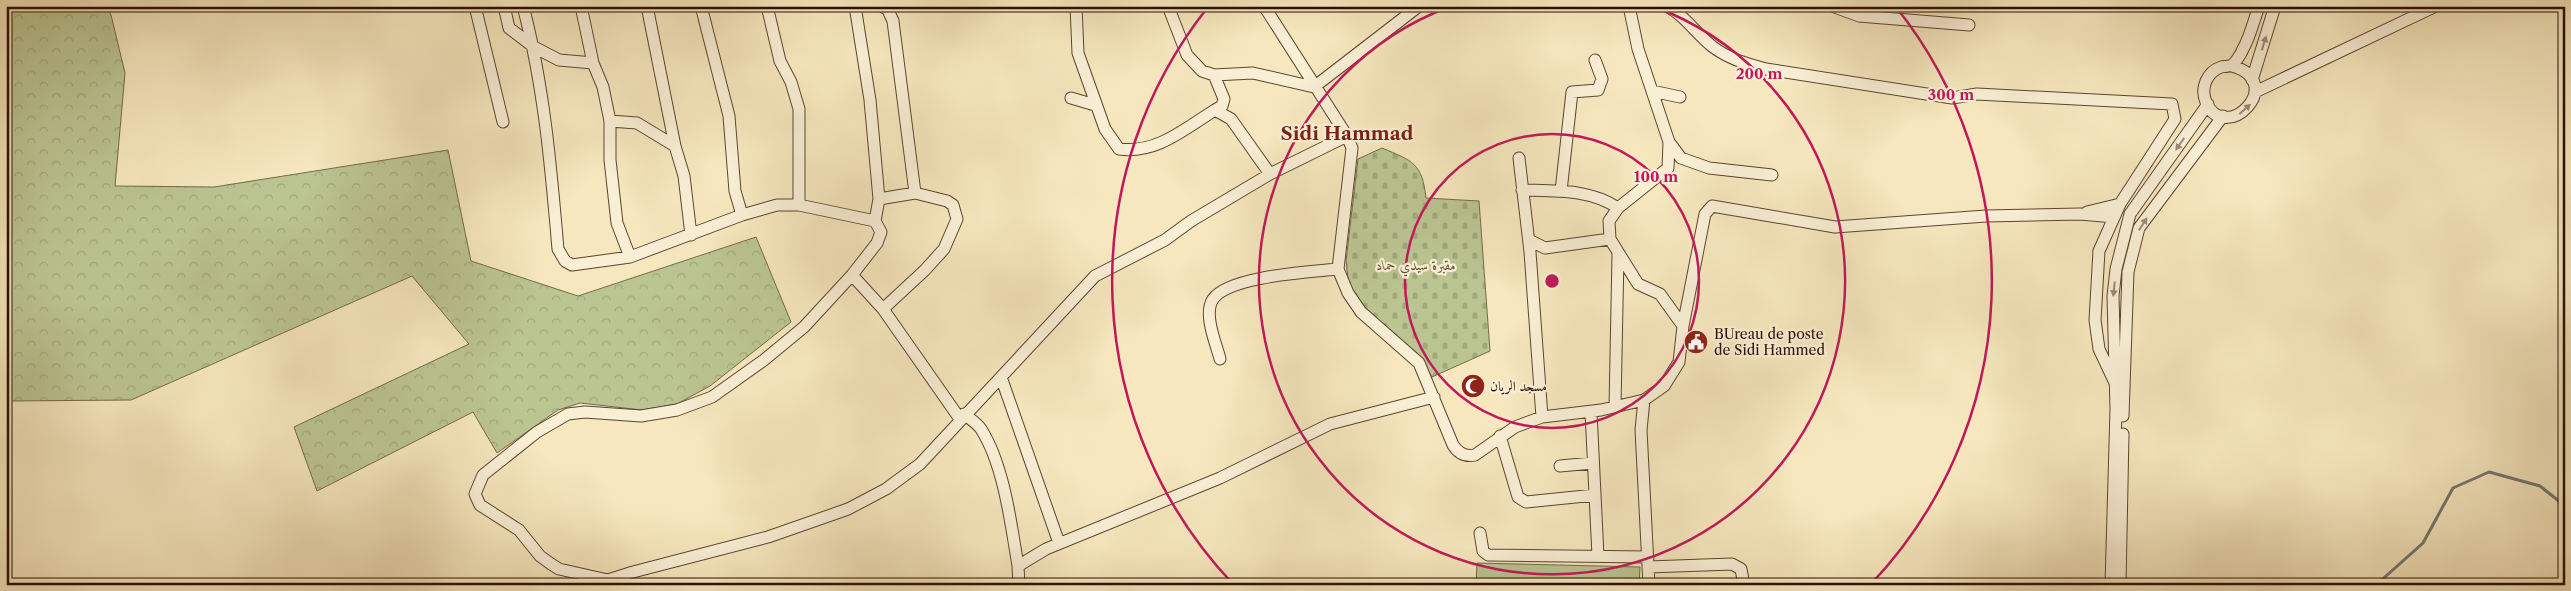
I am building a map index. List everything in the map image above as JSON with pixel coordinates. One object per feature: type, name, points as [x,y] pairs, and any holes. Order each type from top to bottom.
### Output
[{"type":"street","points":[[474,6],[503,122]]},
{"type":"street","points":[[504,6],[509,28],[534,48],[559,60],[593,63]]},
{"type":"street","points":[[523,6],[534,48],[544,112],[560,256],[572,265],[630,257],[742,215],[777,205],[799,205],[875,221]]},
{"type":"street","points":[[581,6],[593,63],[603,87],[610,121],[610,160],[617,223],[630,257]]},
{"type":"street","points":[[647,6],[675,146],[684,176],[691,235]]},
{"type":"street","points":[[701,6],[729,116],[735,191],[742,215]]},
{"type":"street","points":[[767,6],[780,61],[791,82],[799,108],[799,205]]},
{"type":"street","points":[[855,6],[870,100],[879,199],[875,221],[881,232],[877,243],[852,275],[804,327],[764,360],[712,397],[677,410],[641,416],[593,412],[568,414],[537,432],[483,475],[475,494],[480,505],[519,530],[540,556],[560,569],[607,582],[768,537],[848,509],[886,489],[920,464],[1095,276],[1165,240],[1191,221],[1270,174],[1347,136]]},
{"type":"street","points":[[882,6],[888,10],[893,21],[914,193]]},
{"type":"street","points":[[1076,6],[1078,53],[1095,105],[1111,140],[1119,149],[1130,151],[1167,142],[1222,106],[1224,99],[1214,75]]},
{"type":"street","points":[[1168,6],[1187,55],[1202,71],[1214,75],[1253,73],[1314,87]]},
{"type":"street","points":[[1264,6],[1347,136],[1352,148],[1338,269],[1348,293],[1361,312],[1417,361],[1434,397],[1442,423],[1459,452],[1467,456],[1475,455],[1515,427],[1542,417],[1591,412],[1644,400],[1664,386],[1679,362],[1683,326],[1704,214],[1712,206],[1835,228],[1986,216],[2080,214],[2114,216]]},
{"type":"street","points":[[1314,87],[1419,6]]},
{"type":"street","points":[[1629,6],[1638,49],[1669,142],[1681,158],[1709,168],[1772,175]]},
{"type":"street","points":[[1666,6],[1675,10],[1713,47],[1737,61],[1766,69],[1952,98],[1977,94],[2172,104],[2175,119],[2120,204],[2099,251],[2095,320],[2098,349],[2115,383]]},
{"type":"street","points":[[1832,6],[1859,16],[1969,25]]},
{"type":"street","points":[[2232,66],[2244,49],[2259,6]]},
{"type":"street","points":[[2252,80],[2240,68],[2223,66],[2208,76],[2204,93],[2208,104],[2217,114],[2233,117],[2247,110],[2252,103],[2254,92],[2252,80],[2275,6]]},
{"type":"street","points":[[2254,92],[2436,6]]},
{"type":"street","points":[[1561,191],[1572,92],[1598,90],[1602,79],[1595,60]]},
{"type":"street","points":[[1652,91],[1680,97]]},
{"type":"street","points":[[1071,98],[1095,105]]},
{"type":"street","points":[[2111,585],[2115,383],[2113,296],[2116,269],[2130,214],[2208,104]]},
{"type":"street","points":[[1215,110],[1231,119],[1270,174]]},
{"type":"street","points":[[2120,585],[2128,272],[2139,228],[2223,116]]},
{"type":"street","points":[[610,121],[637,123],[675,146]]},
{"type":"street","points":[[1668,168],[1669,142]]},
{"type":"street","points":[[1519,158],[1529,240],[1542,417]]},
{"type":"street","points":[[1681,158],[1618,208],[1609,222],[1610,239],[1638,284],[1660,294],[1683,326]]},
{"type":"street","points":[[1522,190],[1561,191],[1604,198],[1618,208]]},
{"type":"street","points":[[879,199],[914,193],[947,201],[953,205],[957,219],[944,249],[925,270],[882,309]]},
{"type":"street","points":[[2080,214],[2120,204]]},
{"type":"street","points":[[2080,214],[2108,230]]},
{"type":"street","points":[[1529,240],[1544,248],[1610,239]]},
{"type":"street","points":[[1615,407],[1618,254]]},
{"type":"street","points":[[1220,359],[1210,317],[1212,300],[1227,287],[1260,279],[1338,269]]},
{"type":"street","points":[[852,275],[882,309],[962,417],[981,428],[1006,494],[1018,566],[1019,585]]},
{"type":"street","points":[[1001,377],[1059,543]]},
{"type":"street","points":[[1018,566],[1059,543],[1220,478],[1330,424],[1434,397]]},
{"type":"street","points":[[1644,400],[1641,430],[1649,585]]},
{"type":"street","points":[[1591,412],[1598,556]]},
{"type":"street","points":[[1500,436],[1518,497],[1521,501],[1595,495]]},
{"type":"street","points":[[1560,466],[1594,463]]},
{"type":"street","points":[[1480,533],[1483,551],[1488,555],[1598,556],[1648,562],[1732,564],[1741,569],[1744,585]]},
{"type":"green space","points":[[6,6],[107,6],[111,15],[125,73],[115,186],[214,187],[448,150],[471,261],[578,296],[756,237],[791,322],[710,386],[677,404],[642,410],[580,403],[558,410],[497,453],[473,412],[317,491],[294,427],[469,344],[412,276],[131,400],[6,401]]},
{"type":"green space","name":"مقبرة سيدي حماد","points":[[1382,148],[1401,156],[1414,165],[1422,177],[1426,198],[1479,201],[1490,351],[1432,377],[1416,352],[1367,313],[1349,286],[1346,261],[1358,159]]},
{"type":"green space","points":[[1477,563],[1640,567],[1639,585],[1476,585]]},
{"type":"waterway","points":[[2376,585],[2423,543],[2453,488],[2489,472],[2540,486],[2565,506]]},
{"type":"place","name":"BUreau de poste de Sidi Hammed","points":[[1696,342]]},
{"type":"place","name":"مسجد الريان","points":[[1473,386]]},
{"type":"district","name":"Sidi Hammad","points":[[1347,133]]}]
